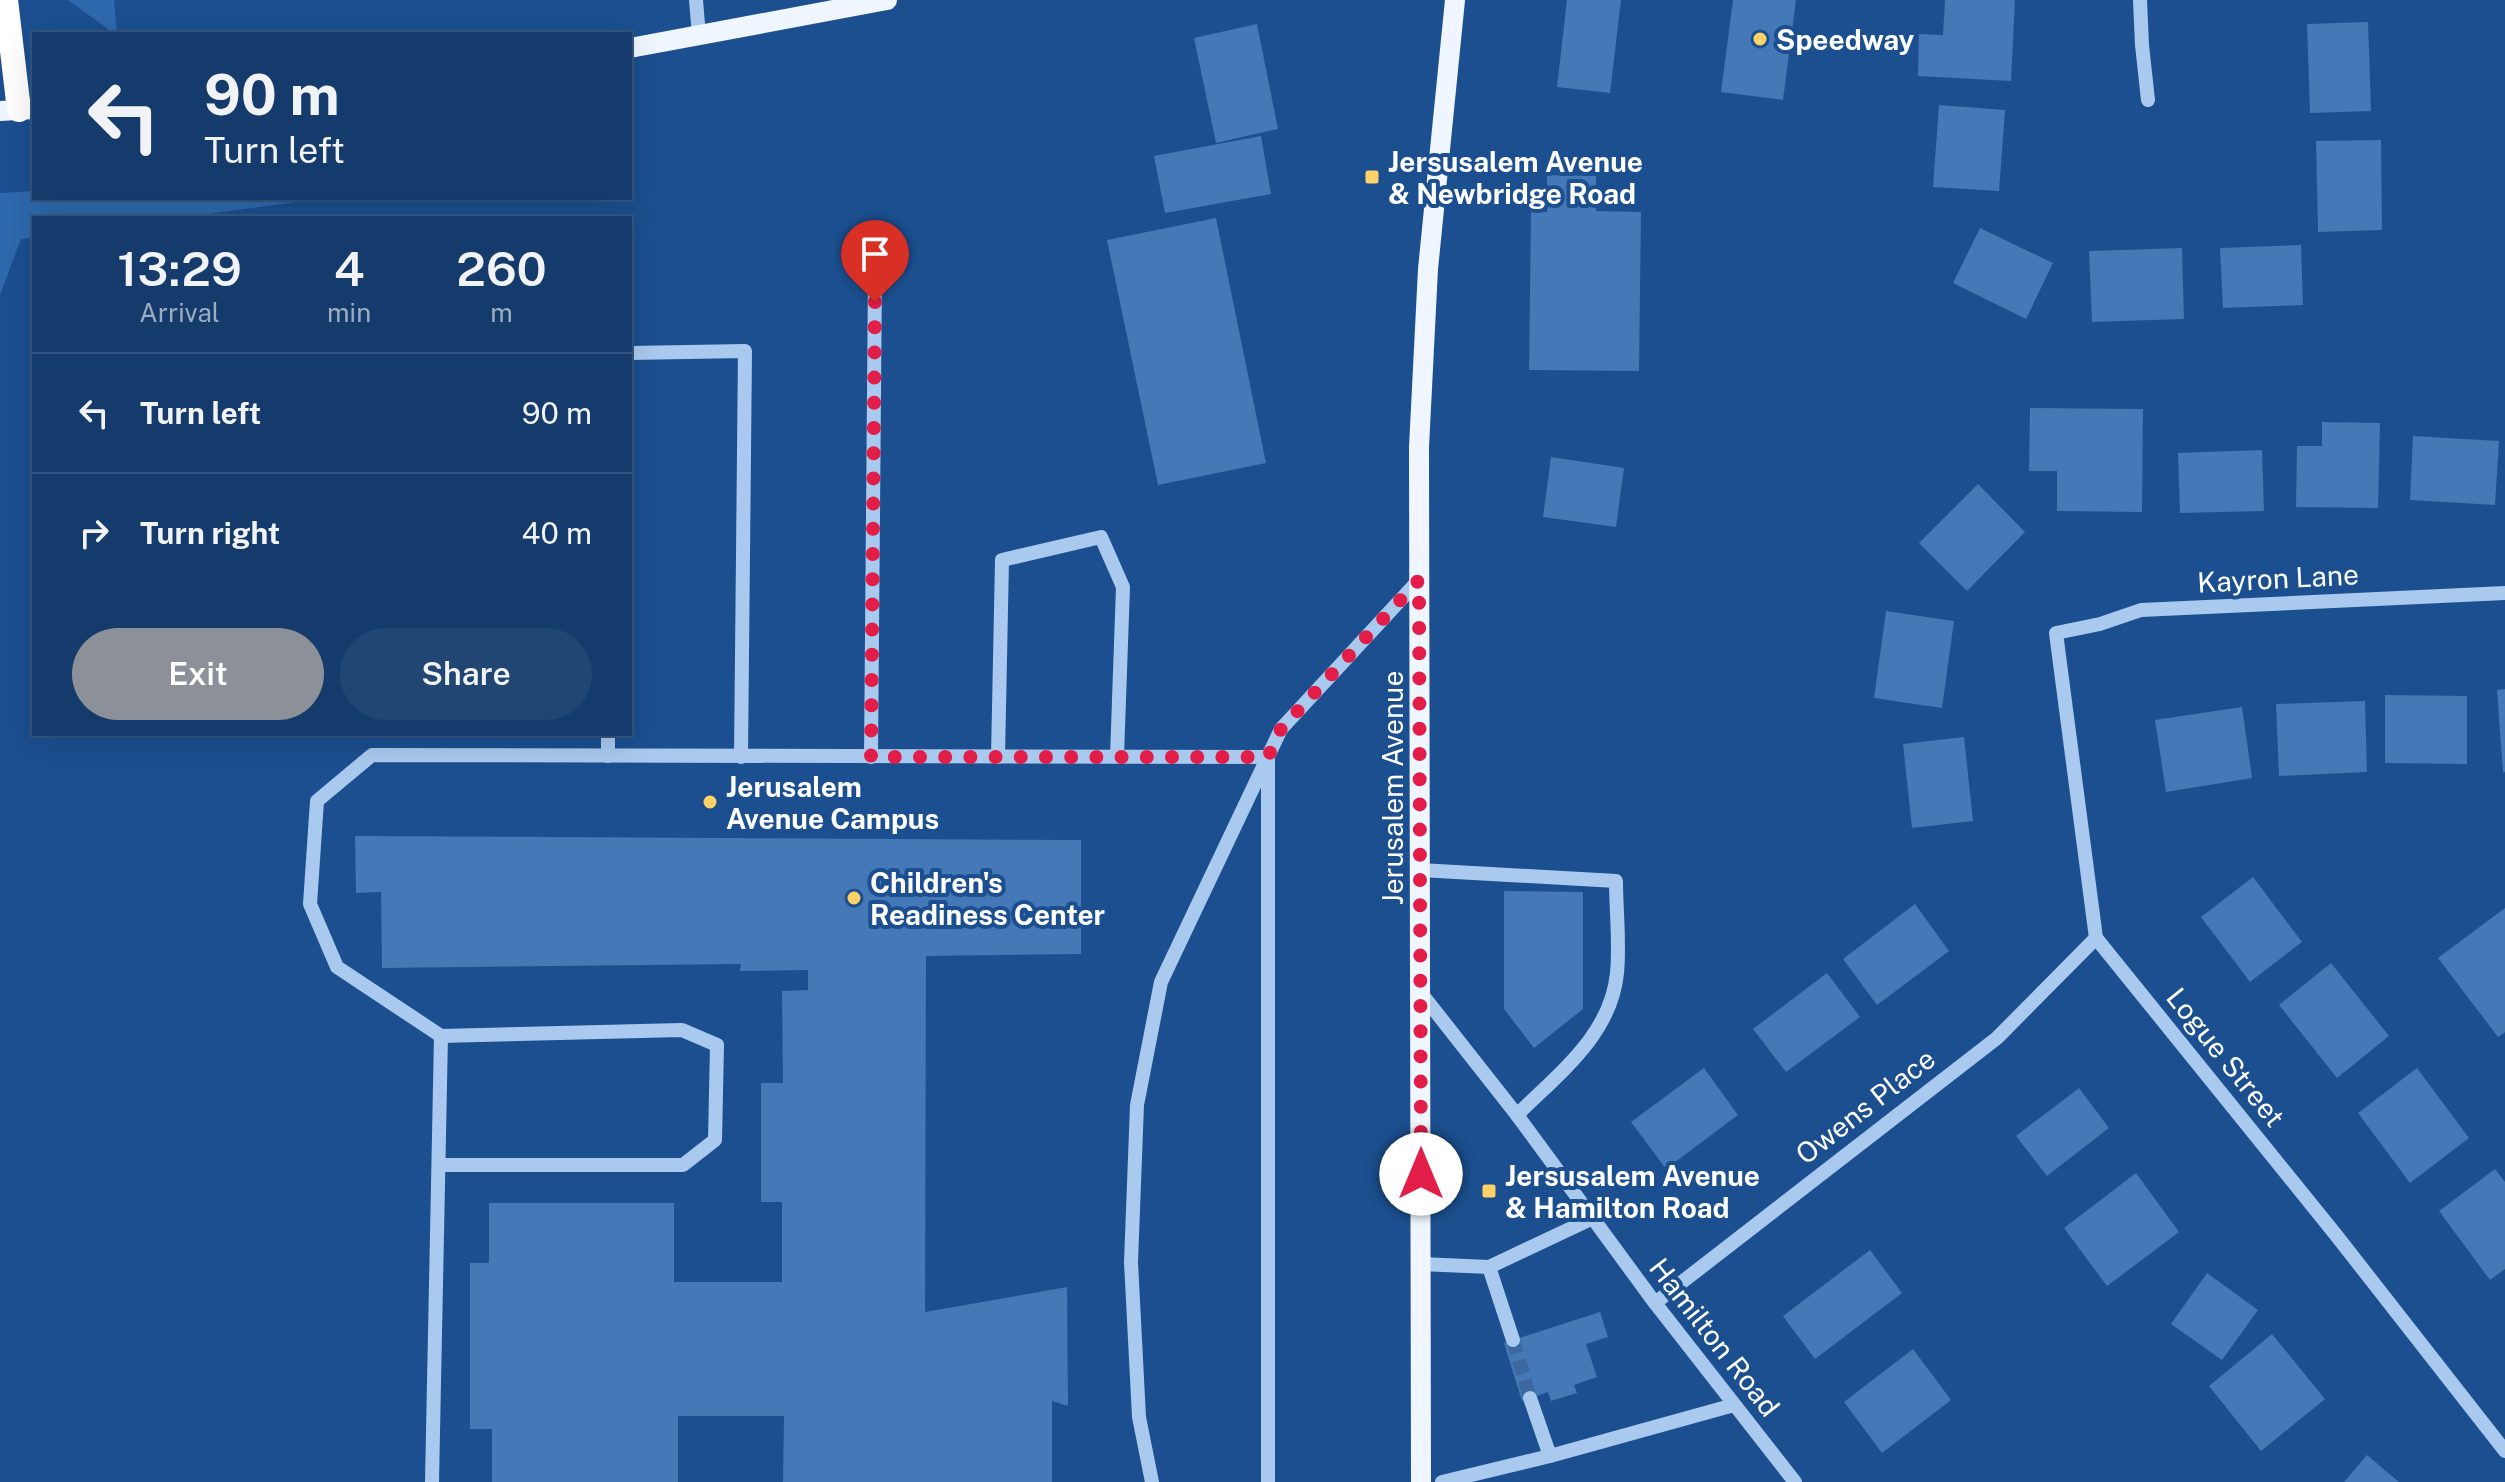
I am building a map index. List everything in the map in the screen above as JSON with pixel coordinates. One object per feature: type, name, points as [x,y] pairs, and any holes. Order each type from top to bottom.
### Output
[{"type":"highway","points":[[6,0],[18,110]]},
{"type":"main road","points":[[632,48],[887,0]]},
{"type":"main road","name":"Jerusalem Avenue","points":[[1421,1482],[1419,447],[1428,269],[1455,0]]},
{"type":"street","points":[[696,0],[699,36]]},
{"type":"street","points":[[2140,0],[2148,100]]},
{"type":"street","points":[[871,757],[875,271]]},
{"type":"street","points":[[632,353],[745,351],[741,757]]},
{"type":"street","points":[[998,757],[1002,560],[1101,537],[1123,587],[1117,756]]},
{"type":"street","points":[[1152,1482],[1139,1417],[1131,1262],[1137,1105],[1161,982],[1281,729],[1419,580]]},
{"type":"street","name":"Kayron Lane","points":[[2096,938],[2056,633],[2100,624],[2141,610],[2505,593]]},
{"type":"street","points":[[608,736],[608,756]]},
{"type":"street","points":[[439,1165],[683,1165],[715,1140],[717,1045],[682,1030],[441,1036],[337,967],[310,904],[317,801],[372,755],[1268,757]]},
{"type":"street","points":[[1268,757],[1268,1482]]},
{"type":"street","points":[[1420,870],[1616,881],[1617,972],[1610,1007],[1594,1037],[1517,1115]]},
{"type":"street","name":"Owens Place","points":[[1655,1303],[1997,1038],[2096,938]]},
{"type":"street","name":"Logue Street","points":[[2096,938],[2336,1235],[2505,1451]]},
{"type":"street","name":"Hamilton Road","points":[[1421,993],[1517,1115],[1655,1303],[1795,1482]]},
{"type":"street","points":[[432,1482],[441,1036]]},
{"type":"street","points":[[1421,1264],[1489,1267],[1593,1218]]},
{"type":"street","points":[[1489,1267],[1513,1340]]},
{"type":"street","points":[[1530,1398],[1550,1456]]},
{"type":"street","points":[[1442,1482],[1734,1405]]},
{"type":"shaded area","points":[[68,0],[114,0],[117,32],[112,32]]},
{"type":"shaded area","points":[[32,191],[32,200],[311,200],[193,216],[32,216],[32,237],[21,239],[0,295],[0,193]]},
{"type":"building","points":[[1567,0],[1621,0],[1610,93],[1557,87]]},
{"type":"building","points":[[1733,0],[1796,0],[1783,100],[1721,92]]},
{"type":"building","points":[[1945,0],[2015,0],[2011,81],[1918,76],[1919,34],[1943,35]]},
{"type":"building","points":[[2368,22],[2371,111],[2310,113],[2307,24]]},
{"type":"building","points":[[1257,24],[1278,129],[1216,143],[1194,38]]},
{"type":"building","points":[[1939,105],[2005,110],[1999,191],[1933,187]]},
{"type":"building","points":[[1261,136],[1271,194],[1165,213],[1154,156]]},
{"type":"building","points":[[2381,140],[2382,230],[2318,232],[2316,141]]},
{"type":"building","points":[[1547,175],[1596,176],[1596,211],[1641,212],[1639,371],[1529,370],[1531,212],[1547,212]]},
{"type":"building","points":[[1216,218],[1266,463],[1158,485],[1107,240]]},
{"type":"building","points":[[1980,228],[2053,263],[2026,319],[1953,283]]},
{"type":"building","points":[[2301,245],[2303,305],[2223,308],[2220,248]]},
{"type":"building","points":[[2182,248],[2184,319],[2092,322],[2089,251]]},
{"type":"building","points":[[2030,408],[2143,409],[2142,512],[2057,511],[2057,471],[2029,471]]},
{"type":"building","points":[[2322,422],[2380,423],[2378,508],[2296,507],[2297,446],[2322,446]]},
{"type":"building","points":[[2413,436],[2499,441],[2495,505],[2410,500]]},
{"type":"building","points":[[2262,450],[2264,511],[2180,513],[2178,453]]},
{"type":"building","points":[[1551,457],[1624,468],[1616,527],[1543,517]]},
{"type":"building","points":[[1978,484],[2025,532],[1967,591],[1919,543]]},
{"type":"building","points":[[1886,611],[1954,621],[1942,708],[1874,698]]},
{"type":"building","points":[[2505,689],[2505,772],[2503,772],[2497,690]]},
{"type":"building","points":[[2385,695],[2467,696],[2467,764],[2385,763]]},
{"type":"building","points":[[2365,701],[2367,772],[2279,776],[2276,704]]},
{"type":"building","points":[[2242,707],[2252,778],[2166,792],[2155,720]]},
{"type":"building","points":[[1964,737],[1973,821],[1912,828],[1903,744]]},
{"type":"building","points":[[355,836],[1081,840],[1081,954],[926,956],[925,1312],[1067,1287],[1068,1406],[1052,1401],[1052,1482],[783,1482],[784,1416],[678,1416],[678,1482],[492,1482],[492,1429],[470,1429],[470,1263],[489,1263],[489,1203],[674,1203],[674,1282],[782,1282],[782,1202],[761,1202],[761,1083],[783,1083],[782,991],[808,990],[808,970],[740,971],[741,964],[382,968],[381,892],[356,893]]},
{"type":"building","points":[[2253,877],[2302,942],[2250,982],[2201,917]]},
{"type":"building","points":[[1504,891],[1583,892],[1583,1009],[1534,1048],[1504,1009]]},
{"type":"building","points":[[1915,904],[1949,951],[1877,1005],[1843,959]]},
{"type":"building","points":[[2505,908],[2505,1032],[2498,1037],[2438,958]]},
{"type":"building","points":[[2331,963],[2389,1036],[2337,1078],[2279,1005]]},
{"type":"building","points":[[1827,973],[1860,1017],[1786,1072],[1753,1029]]},
{"type":"building","points":[[1704,1068],[1738,1115],[1666,1169],[1631,1122]]},
{"type":"building","points":[[2417,1068],[2469,1138],[2410,1183],[2358,1113]]},
{"type":"building","points":[[2079,1088],[2109,1128],[2047,1176],[2016,1136]]},
{"type":"building","points":[[2495,1169],[2505,1182],[2505,1269],[2490,1280],[2439,1211]]},
{"type":"building","points":[[2136,1173],[2179,1232],[2107,1286],[2064,1228]]},
{"type":"building","points":[[1870,1250],[1902,1293],[1815,1359],[1783,1316]]},
{"type":"building","points":[[2207,1273],[2258,1310],[2222,1360],[2171,1324]]},
{"type":"building","points":[[1600,1312],[1608,1337],[1586,1344],[1597,1377],[1574,1385],[1577,1393],[1551,1401],[1548,1392],[1522,1401],[1504,1343]]},
{"type":"building","points":[[2272,1334],[2325,1399],[2261,1451],[2209,1386]]},
{"type":"building","points":[[1913,1349],[1951,1400],[1882,1453],[1844,1402]]},
{"type":"building","points":[[2367,1455],[2399,1482],[2344,1482]]},
{"type":"tunnel","points":[[1513,1340],[1530,1398]]},
{"type":"place","name":"Speedway","points":[[1760,39]]},
{"type":"place","name":"Jersusalem Avenue & Newbridge Road","points":[[1372,177]]},
{"type":"place","name":"Jerusalem Avenue Campus","points":[[710,802]]},
{"type":"place","name":"Children's Readiness Center","points":[[854,898]]},
{"type":"place","name":"Jersusalem Avenue & Hamilton Road","points":[[1489,1191]]},
{"type":"route","points":[[875,302],[871,757],[1268,757],[1281,729],[1419,580],[1421,1174]]}]
